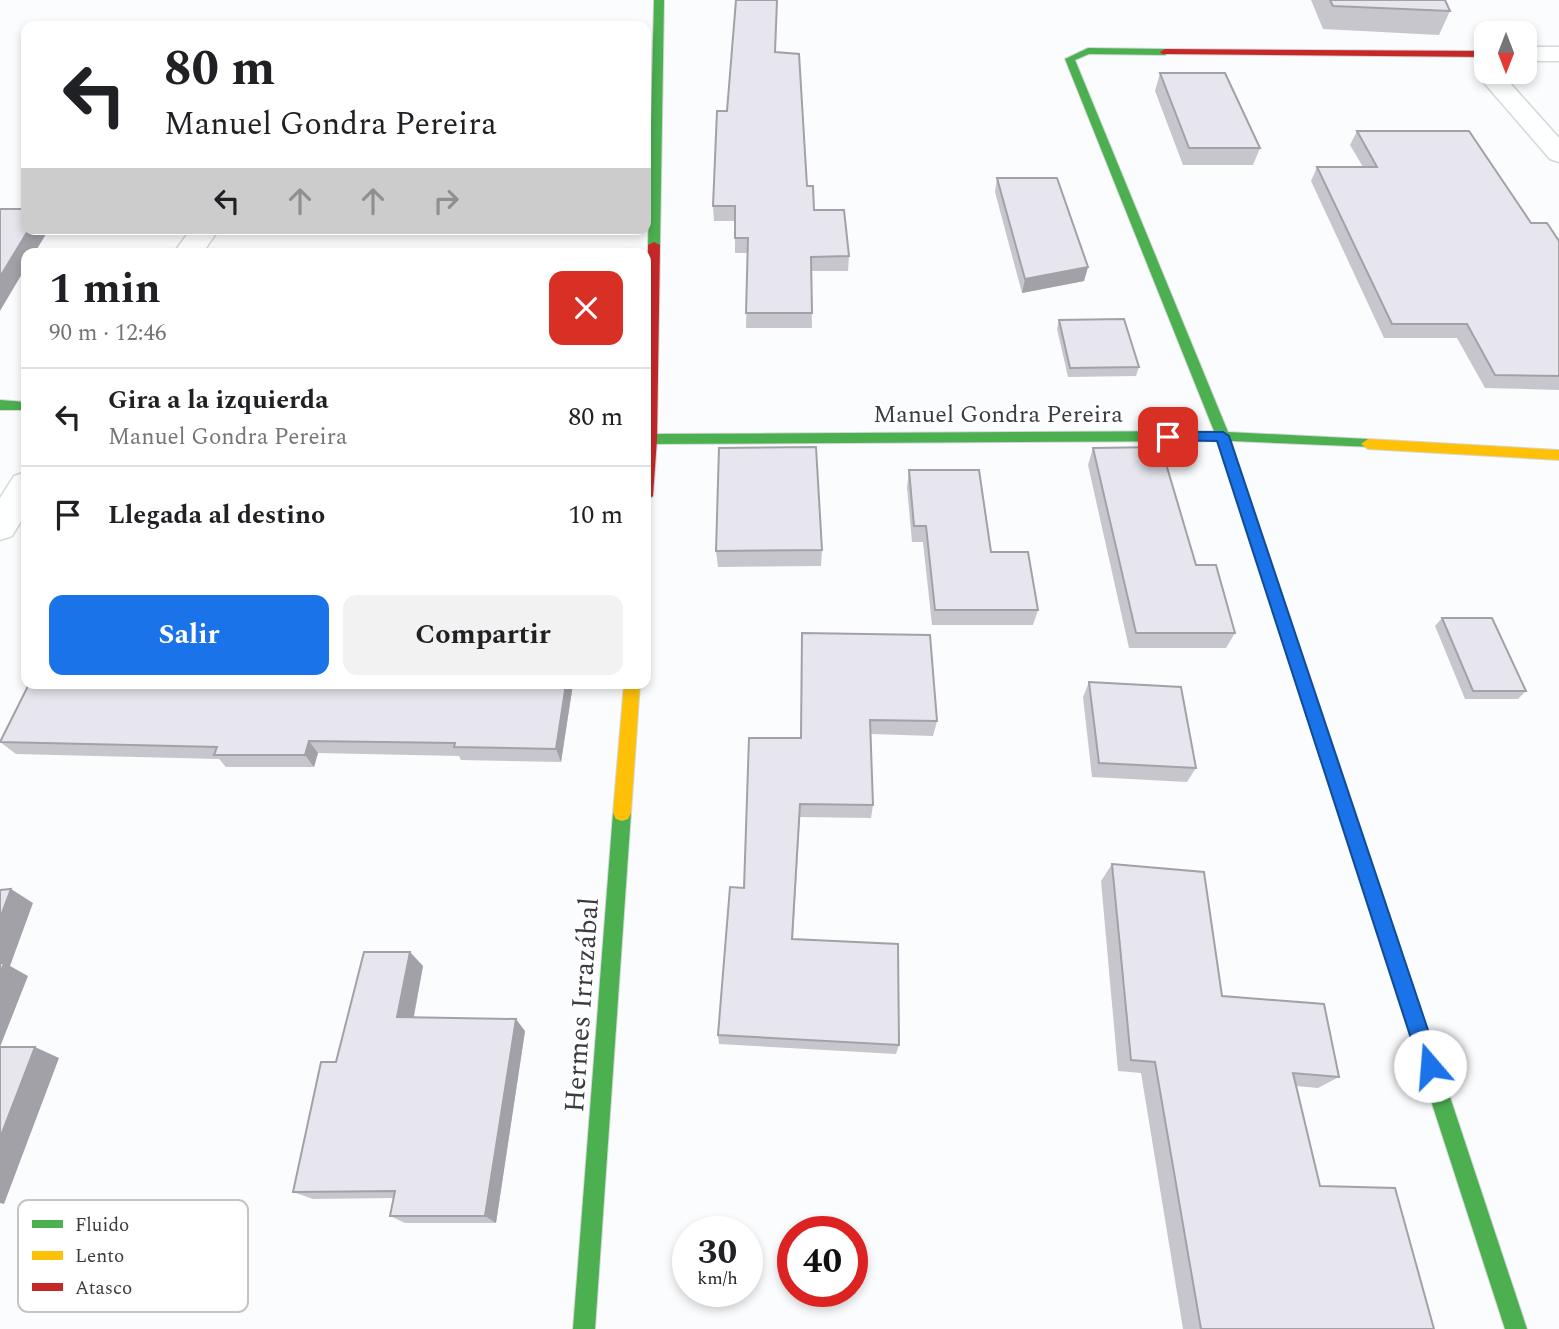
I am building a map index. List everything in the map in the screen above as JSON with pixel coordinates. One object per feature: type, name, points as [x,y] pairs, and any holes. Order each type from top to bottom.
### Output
[{"type":"street","points":[[651,319],[659,0]]},
{"type":"street","points":[[1474,62],[1088,51],[1070,60],[1223,436],[1516,1329]]},
{"type":"street","points":[[1537,54],[1559,54]]},
{"type":"street","points":[[1501,84],[1559,154]]},
{"type":"street","points":[[0,405],[21,406]]},
{"type":"street","name":"Manuel Gondra Pereira","points":[[651,439],[1223,436],[1559,455]]},
{"type":"street","points":[[0,527],[21,493]]},
{"type":"street","name":"Hermes Irrazábal","points":[[584,1329],[632,689]]},
{"type":"building","points":[[736,0],[777,0],[775,52],[799,54],[807,186],[813,186],[814,210],[844,210],[849,256],[811,257],[812,313],[746,313],[748,238],[735,238],[735,206],[713,206],[717,111],[727,111]]},
{"type":"building","points":[[1330,0],[1445,0],[1450,11],[1333,6]]},
{"type":"building","points":[[1160,73],[1225,73],[1260,148],[1189,148]]},
{"type":"building","points":[[1357,131],[1469,131],[1531,223],[1547,223],[1559,241],[1559,376],[1495,375],[1467,324],[1392,324],[1317,167],[1377,167]]},
{"type":"building","points":[[997,178],[1057,178],[1088,267],[1025,279]]},
{"type":"building","points":[[0,209],[21,209],[21,235],[25,235],[0,277]]},
{"type":"building","points":[[1124,319],[1139,367],[1070,368],[1059,320]]},
{"type":"building","points":[[816,447],[822,550],[716,551],[719,448]]},
{"type":"building","points":[[1161,447],[1196,565],[1216,565],[1235,633],[1136,633],[1093,448]]},
{"type":"building","points":[[909,470],[979,470],[991,552],[1028,552],[1038,610],[935,610],[926,526],[914,526]]},
{"type":"building","points":[[1442,618],[1492,618],[1526,691],[1473,691]]},
{"type":"building","points":[[802,633],[930,635],[937,721],[870,720],[873,805],[800,804],[792,939],[898,944],[899,1045],[718,1035],[730,887],[744,888],[749,738],[801,738]]},
{"type":"building","points":[[1089,682],[1181,687],[1196,768],[1099,763]]},
{"type":"building","points":[[26,689],[565,689],[556,749],[454,747],[455,743],[309,741],[305,755],[214,755],[217,747],[0,742]]},
{"type":"building","points":[[1112,864],[1204,872],[1222,996],[1324,1004],[1339,1077],[1293,1073],[1320,1186],[1395,1188],[1434,1329],[1201,1329],[1155,1062],[1131,1060]]},
{"type":"building","points":[[11,889],[0,918],[0,890]]},
{"type":"building","points":[[364,952],[410,952],[397,1017],[516,1019],[485,1216],[390,1216],[395,1191],[293,1192],[321,1062],[336,1062]]},
{"type":"building","points":[[0,1047],[35,1047],[0,1138]]},
{"type":"traffic: fast","points":[[654,245],[659,0]]},
{"type":"traffic: fast","points":[[1165,52],[1088,51],[1070,59],[1223,436],[1256,537]]},
{"type":"traffic: fast","points":[[0,405],[21,406]]},
{"type":"traffic: fast","points":[[651,439],[1223,436],[1368,444]]},
{"type":"traffic: fast","points":[[584,1329],[622,813]]},
{"type":"traffic: fast","points":[[1352,829],[1516,1329]]},
{"type":"traffic: slow","points":[[1368,444],[1559,455]]},
{"type":"traffic: slow","points":[[1256,537],[1352,829]]},
{"type":"traffic: slow","points":[[622,813],[632,689]]},
{"type":"traffic: jam","points":[[1165,52],[1474,54]]},
{"type":"traffic: jam","points":[[651,390],[654,245]]},
{"type":"route","points":[[1168,437],[1223,436],[1430,1066]]}]
